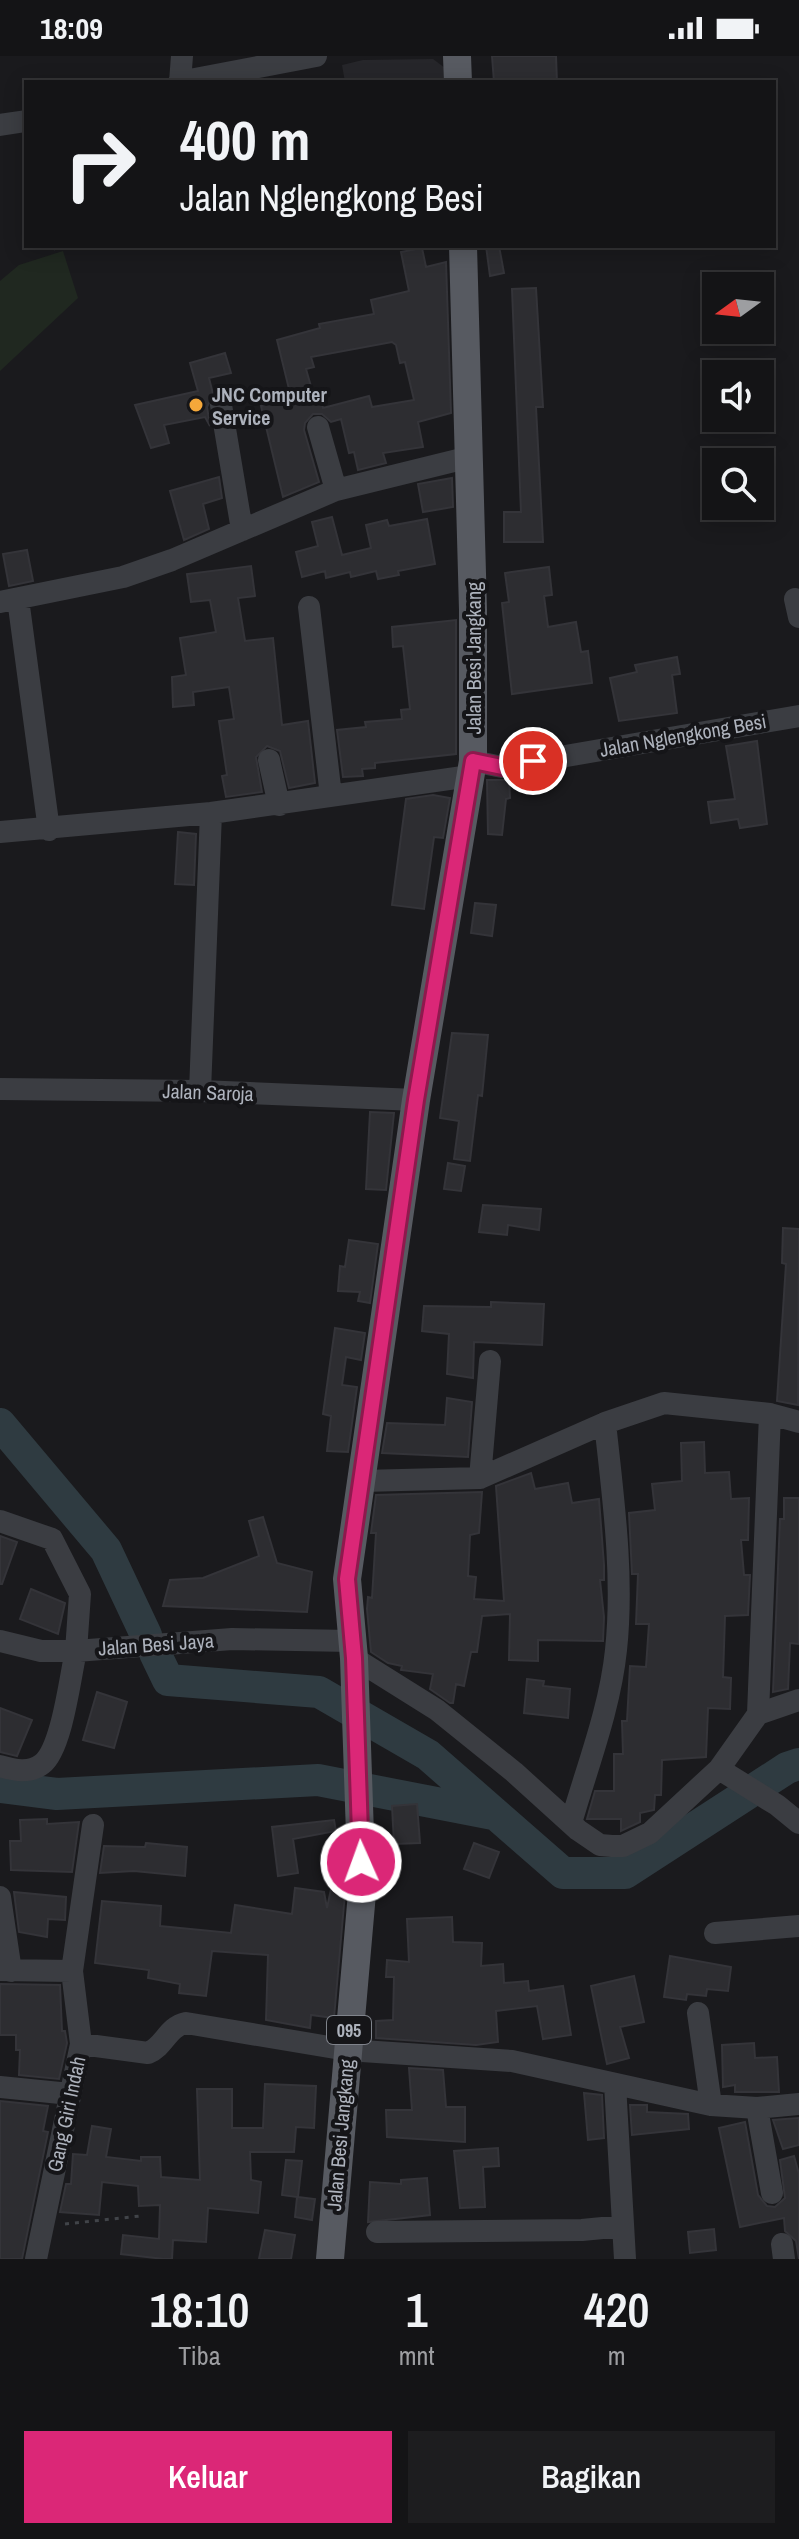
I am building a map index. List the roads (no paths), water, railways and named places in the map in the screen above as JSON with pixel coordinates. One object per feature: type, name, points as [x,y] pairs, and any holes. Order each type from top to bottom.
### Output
[{"type":"main road","points":[[457,56],[458,80]]},
{"type":"main road","name":"Jalan Besi Jangkang","points":[[330,2259],[362,1893],[353,1650],[347,1579],[416,1100],[471,768],[470,457],[463,248]]},
{"type":"street","points":[[180,80],[182,56]]},
{"type":"street","points":[[190,80],[316,56]]},
{"type":"street","points":[[0,125],[24,121]]},
{"type":"street","points":[[221,405],[242,530]]},
{"type":"street","points":[[318,427],[336,490]]},
{"type":"street","points":[[49,830],[9,600],[123,577],[336,490],[470,457]]},
{"type":"street","points":[[309,607],[331,796]]},
{"type":"street","name":"Jalan Nglengkong Besi","points":[[0,832],[49,830],[279,805],[471,768],[502,767],[799,716]]},
{"type":"street","points":[[269,760],[279,805]]},
{"type":"street","points":[[200,1091],[211,813]]},
{"type":"street","name":"Jalan Saroja","points":[[0,1089],[200,1091],[416,1100]]},
{"type":"street","points":[[480,1478],[490,1361]]},
{"type":"street","points":[[362,1481],[480,1478],[605,1423],[664,1403],[770,1414],[799,1422]]},
{"type":"street","points":[[353,1650],[437,1710],[600,1845],[623,1846],[650,1833],[719,1769],[758,1714],[770,1414]]},
{"type":"street","points":[[571,1823],[606,1704],[617,1647],[617,1537],[605,1423]]},
{"type":"street","points":[[0,1521],[52,1539],[80,1594],[76,1651],[41,1651],[0,1641]]},
{"type":"street","name":"Jalan Besi Jaya","points":[[0,1766],[16,1771],[33,1769],[45,1762],[61,1721],[76,1651],[232,1639],[353,1650]]},
{"type":"street","points":[[758,1714],[799,1700]]},
{"type":"street","points":[[719,1769],[799,1823]]},
{"type":"street","name":"Gang Giri Indah","points":[[36,2259],[81,2044],[72,1971],[93,1825]]},
{"type":"street","points":[[0,1897],[5,1971],[72,1971]]},
{"type":"street","points":[[715,1933],[799,1926]]},
{"type":"street","points":[[698,2013],[711,2105]]},
{"type":"street","points":[[81,2044],[148,2053],[155,2051],[173,2027],[186,2023],[347,2050],[512,2061],[711,2105],[757,2108],[799,2104]]},
{"type":"street","points":[[615,2084],[625,2259]]},
{"type":"street","points":[[0,2087],[70,2094]]},
{"type":"street","points":[[757,2108],[772,2193]]},
{"type":"street","points":[[377,2232],[582,2230],[623,2226]]},
{"type":"waterway","points":[[0,1424],[106,1550],[146,1635]]},
{"type":"waterway","points":[[155,1653],[168,1680],[319,1692],[428,1755],[563,1873],[625,1873],[787,1768],[799,1764]]},
{"type":"waterway","points":[[0,1787],[57,1794],[318,1780],[493,1814]]},
{"type":"place","name":"JNC Computer Service","points":[[196,405]]}]
